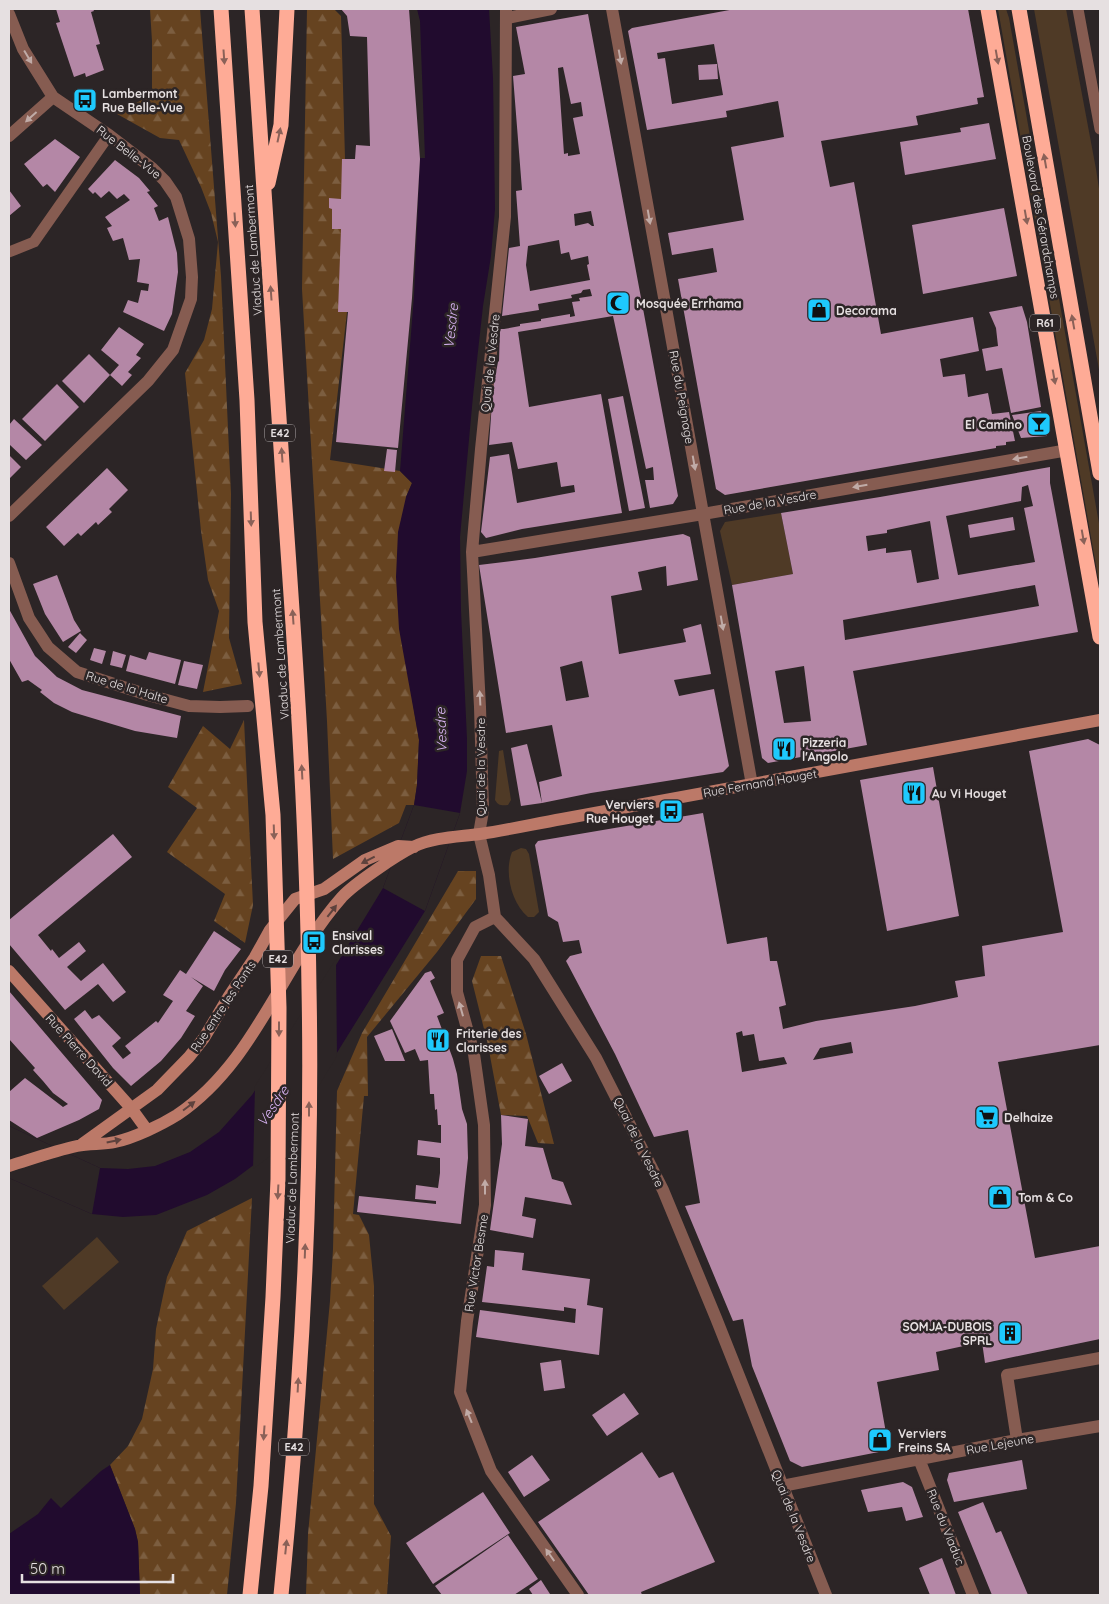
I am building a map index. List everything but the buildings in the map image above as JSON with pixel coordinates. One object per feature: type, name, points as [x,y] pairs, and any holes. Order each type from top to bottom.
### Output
[{"type":"highway","name":"Viaduc de Lambermont","points":[[221,9],[246,400],[254,622],[273,815],[280,1008],[278,1179],[273,1298],[261,1486],[250,1595]]},
{"type":"highway","name":"Viaduc de Lambermont","points":[[252,9],[296,666],[304,818],[309,1000],[309,1158],[303,1299],[291,1494],[281,1595]]},
{"type":"highway","points":[[265,200],[281,126],[287,9]]},
{"type":"highway","name":"Boulevard des Gérardchamps","points":[[988,9],[1100,637]]},
{"type":"highway","name":"Boulevard des Gérardchamps","points":[[1018,9],[1100,473]]},
{"type":"street","points":[[506,13],[552,9]]},
{"type":"street","name":"Rue du Peignage","points":[[612,9],[752,785]]},
{"type":"street","name":"Quai de la Vesdre","points":[[506,13],[506,217],[481,448],[472,552],[483,811],[479,834],[489,875],[496,917],[534,959],[608,1080],[663,1190],[826,1595]]},
{"type":"street","name":"Rue Belle-Vue","points":[[9,14],[23,49],[53,97],[109,135],[152,168],[165,181],[176,197],[189,239],[192,277],[191,299],[173,350],[148,381],[9,516]]},
{"type":"street","points":[[9,136],[53,97]]},
{"type":"street","name":"Rue de la Vesdre","points":[[472,552],[703,514],[1068,450]]},
{"type":"street","name":"Rue de la Halte","points":[[9,563],[29,618],[48,647],[77,672],[189,706],[220,708],[248,706]]},
{"type":"street","name":"Rue Fernand Houget","points":[[479,834],[1100,720]]},
{"type":"street","name":"Rue entre les Ponts","points":[[9,1166],[80,1145],[115,1142],[147,1130],[176,1115],[203,1095],[235,1061],[257,1030],[284,980],[309,940],[344,896],[414,847],[451,836],[479,834]]},
{"type":"street","name":"Rue entre les Ponts","points":[[80,1145],[157,1090],[189,1057],[204,1038],[229,996],[256,957],[270,930],[295,899],[324,888],[365,860],[398,846],[414,847]]},
{"type":"street","name":"Rue Victor Besme","points":[[496,917],[475,927],[457,960],[457,992],[474,1054],[484,1126],[485,1206],[467,1322],[460,1392],[491,1471],[578,1595]]},
{"type":"street","name":"Rue Pierre David","points":[[9,971],[131,1108],[147,1130]]},
{"type":"street","points":[[1017,1440],[1007,1375],[1100,1358]]},
{"type":"street","name":"Rue Lejeune","points":[[782,1486],[1017,1440],[1100,1426]]},
{"type":"street","name":"Rue du Viaduc","points":[[918,1459],[973,1595]]},
{"type":"lane","points":[[1078,9],[1100,129]]},
{"type":"lane","points":[[9,252],[34,242],[109,135]]},
{"type":"shaded area","points":[[998,9],[1006,9],[1009,18],[1100,529],[1100,588]]},
{"type":"shaded area","points":[[1034,9],[1066,9],[1096,169],[1100,195],[1100,375]]},
{"type":"shaded area","points":[[781,513],[793,574],[732,585],[720,531],[725,522]]},
{"type":"shaded area","points":[[503,750],[511,800],[508,805],[499,804],[495,800],[499,751]]},
{"type":"shaded area","points":[[521,848],[526,849],[529,854],[539,912],[534,917],[528,917],[517,904],[509,877],[512,852]]},
{"type":"shaded area","points":[[97,1237],[119,1262],[64,1310],[42,1286]]},
{"type":"green space","points":[[150,9],[200,9],[221,276],[231,494],[229,638],[242,684],[203,692],[219,611],[208,580],[201,531],[185,373],[204,340],[212,309],[218,242],[211,213],[179,140],[160,138],[117,114],[152,94]]},
{"type":"green space","points":[[307,9],[334,9],[341,16],[345,159],[340,311],[347,312],[330,460],[400,471],[412,483],[406,497],[412,698],[419,740],[414,805],[406,805],[399,823],[333,859],[327,721],[302,289]]},
{"type":"green space","points":[[244,720],[253,905],[245,943],[214,921],[225,894],[167,852],[197,808],[168,787],[203,726],[230,749]]},
{"type":"green space","points":[[458,871],[476,871],[476,899],[437,952],[367,1037],[368,1096],[364,1096],[353,1214],[359,1215],[369,1235],[374,1286],[374,1504],[391,1536],[387,1595],[306,1595],[308,1534],[330,1301],[337,1091],[362,1033]]},
{"type":"green space","points":[[481,956],[501,956],[526,1034],[554,1144],[538,1143],[527,1116],[501,1115],[488,1045],[472,981]]},
{"type":"green space","points":[[252,1198],[236,1503],[227,1595],[140,1595],[138,1542],[135,1529],[110,1465],[128,1446],[142,1419],[153,1369],[156,1329],[167,1277],[187,1231]]},
{"type":"water","name":"Vesdre","points":[[417,9],[489,9],[493,78],[495,209],[491,256],[483,306],[473,396],[460,537],[467,771],[460,813],[425,911],[279,1146],[235,1179],[207,1195],[156,1215],[123,1217],[92,1214],[9,1178],[9,1126],[100,1168],[128,1169],[155,1166],[190,1152],[219,1132],[252,1095],[330,975],[383,888],[414,805],[419,740],[399,629],[396,577],[398,532],[406,497],[412,483],[400,471],[414,296],[420,158],[425,158],[420,21]]},
{"type":"water","points":[[110,1465],[135,1529],[138,1542],[140,1595],[9,1595],[9,1534],[38,1514],[51,1498],[61,1508]]},
{"type":"pier","points":[[414,805],[460,813],[425,911],[383,888]]},
{"type":"pier","points":[[336,959],[337,1056],[281,1148],[253,1169],[255,1086]]},
{"type":"pier","points":[[9,1126],[100,1168],[92,1214],[9,1178]]},
{"type":"place","name":"Lambermont Rue Belle-Vue","points":[[85,100]]},
{"type":"place","name":"Mosquée Errhama","points":[[618,303]]},
{"type":"place","name":"Decorama","points":[[819,310]]},
{"type":"place","name":"El Camino","points":[[1039,424]]},
{"type":"place","name":"Pizzeria l'Angolo","points":[[784,749]]},
{"type":"place","name":"Au Vi Houget","points":[[914,793]]},
{"type":"place","name":"Verviers Rue Houget","points":[[671,811]]},
{"type":"place","name":"Ensival Clarisses","points":[[314,942]]},
{"type":"place","name":"Friterie des Clarisses","points":[[438,1040]]},
{"type":"place","name":"Delhaize","points":[[987,1117]]},
{"type":"place","name":"Tom & Co","points":[[1000,1197]]},
{"type":"place","name":"SOMJA-DUBOIS SPRL","points":[[1010,1333]]},
{"type":"place","name":"Verviers Freins SA","points":[[880,1440]]}]
